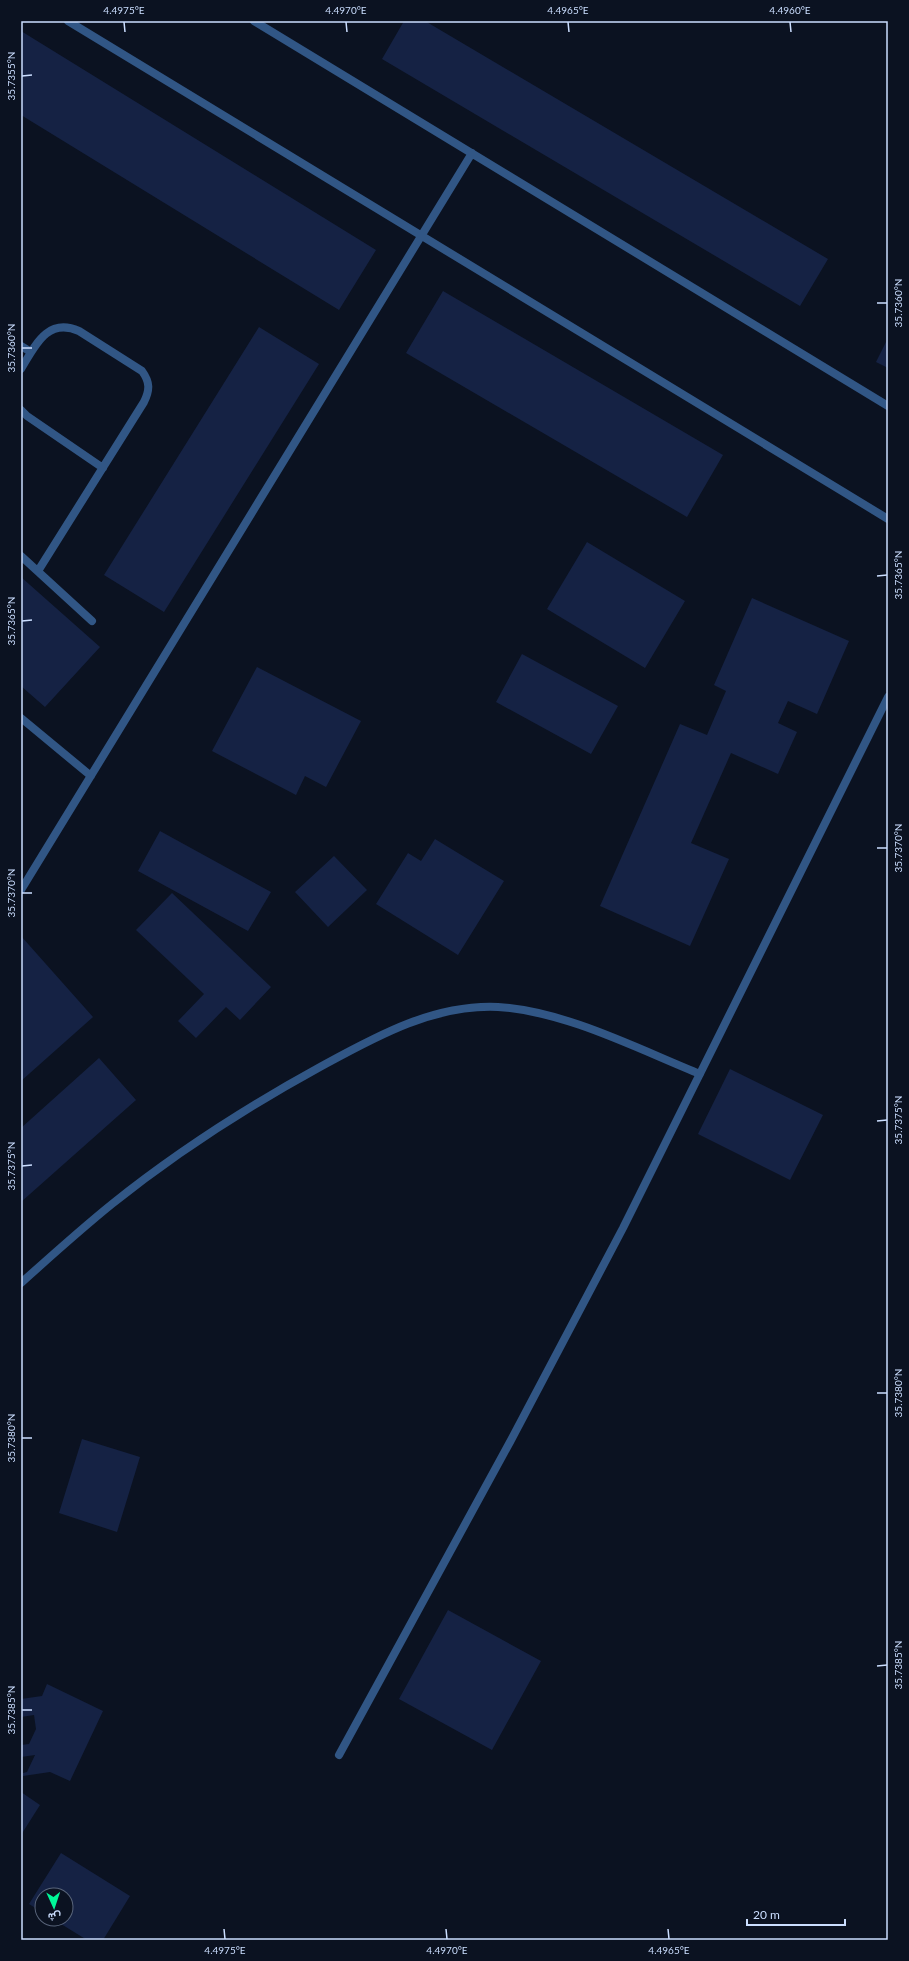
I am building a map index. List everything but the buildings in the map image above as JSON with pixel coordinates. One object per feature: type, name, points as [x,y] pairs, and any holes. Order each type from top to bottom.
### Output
[{"type":"street","points":[[68,21],[888,518]]},
{"type":"street","points":[[254,21],[888,406]]},
{"type":"street","points":[[21,890],[472,153]]},
{"type":"street","points":[[21,369],[42,336],[50,330],[59,327],[70,327],[79,331],[142,371],[147,378],[149,386],[148,394],[38,571]]},
{"type":"street","points":[[21,346],[31,352]]},
{"type":"street","points":[[21,410],[27,416],[103,468]]},
{"type":"street","points":[[21,556],[92,621]]},
{"type":"street","points":[[339,1755],[510,1442],[623,1228],[888,697]]},
{"type":"street","points":[[21,718],[91,776]]},
{"type":"street","points":[[21,1282],[112,1204],[222,1125],[283,1087],[340,1056],[412,1021],[440,1013],[468,1008],[496,1007],[525,1010],[553,1016],[700,1074]]}]
